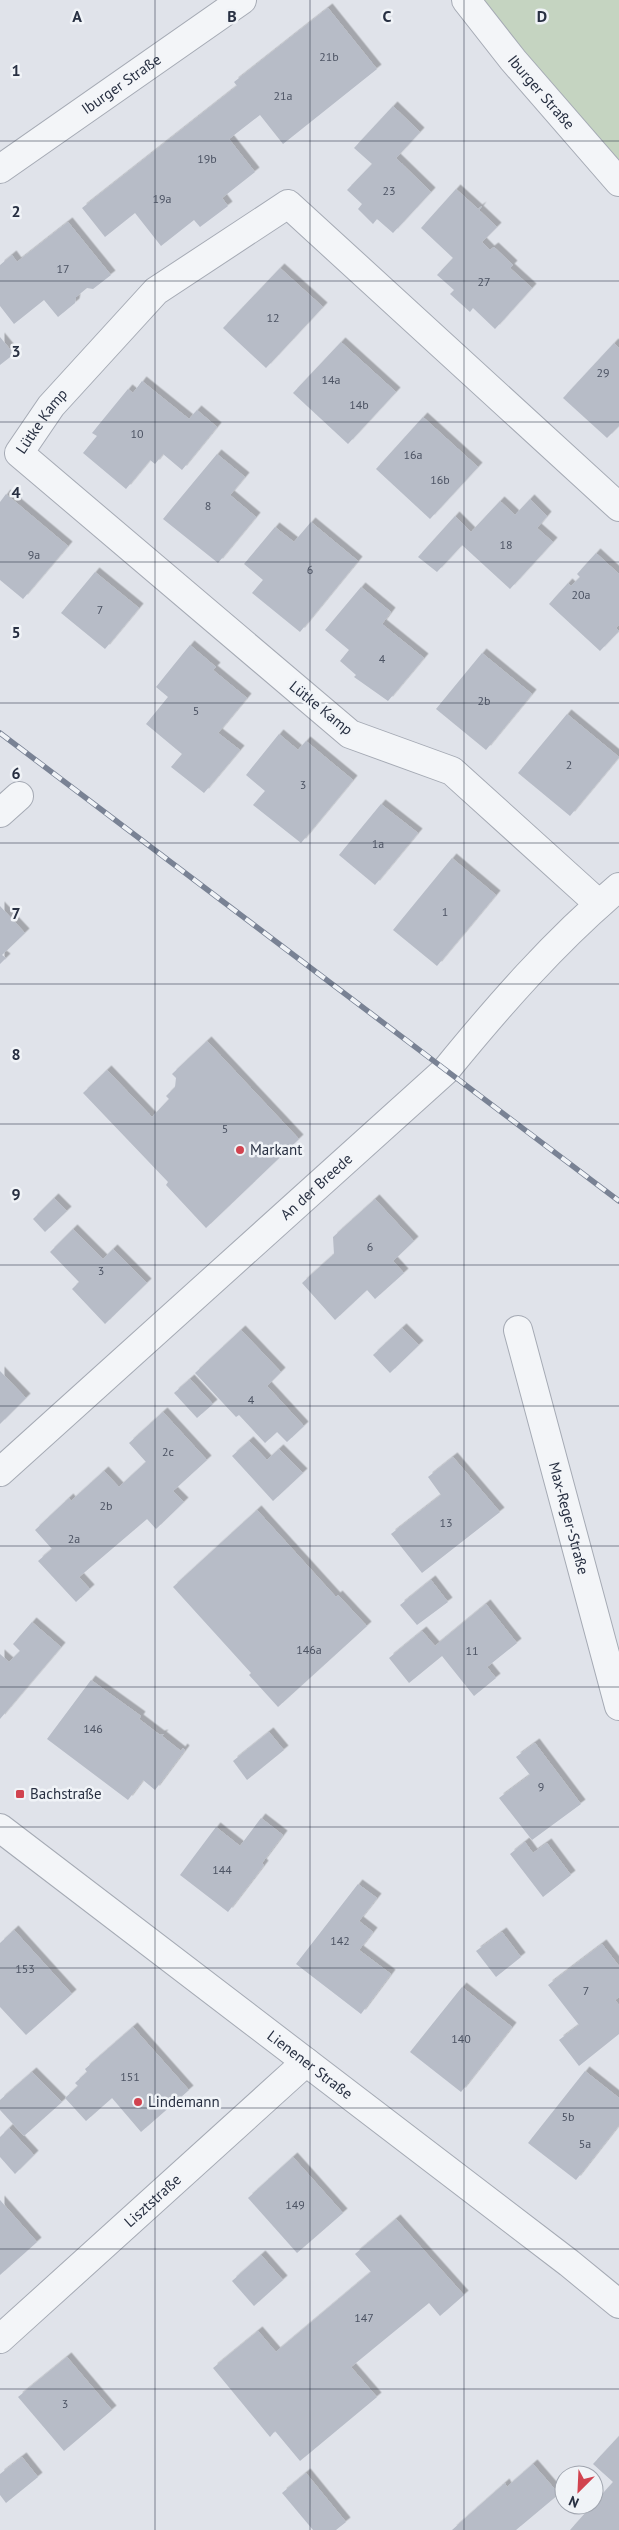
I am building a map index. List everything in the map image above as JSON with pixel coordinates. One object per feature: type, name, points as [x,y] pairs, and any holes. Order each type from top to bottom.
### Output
[{"type":"street","name":"Iburger Straße","points":[[0,169],[242,0]]},
{"type":"street","name":"Iburger Straße","points":[[466,0],[513,60],[619,182]]},
{"type":"street","name":"Lütke Kamp","points":[[609,896],[452,771],[350,734],[19,453],[51,406],[156,291],[288,204],[619,507]]},
{"type":"street","name":"An der Breede","points":[[0,1472],[446,1070],[502,1001],[609,896]]},
{"type":"street","name":"Max-Reger-Straße","points":[[518,1330],[619,1706]]},
{"type":"street","name":"Lienener Straße","points":[[0,1828],[561,2257],[619,2304]]},
{"type":"street","name":"Lisztstraße","points":[[0,2339],[306,2062]]},
{"type":"green space","points":[[482,0],[619,0],[619,170]]},
{"type":"building","points":[[328,8],[377,69],[283,144],[260,115],[229,139],[255,172],[222,198],[228,206],[200,227],[194,220],[161,246],[135,213],[105,237],[82,208],[237,86],[234,82]]},
{"type":"building","points":[[393,106],[420,132],[396,158],[431,192],[393,233],[377,219],[373,224],[358,209],[362,204],[347,190],[372,164],[354,148]]},
{"type":"building","points":[[456,189],[478,209],[482,206],[479,210],[497,227],[482,242],[490,250],[494,247],[513,265],[510,268],[532,288],[495,329],[473,308],[470,312],[450,294],[454,290],[437,275],[453,258],[421,228]]},
{"type":"building","points":[[68,222],[111,275],[93,289],[87,288],[76,297],[75,303],[58,317],[44,300],[14,324],[0,306],[0,265],[12,255],[17,262]]},
{"type":"building","points":[[280,268],[323,307],[266,368],[223,328]]},
{"type":"building","points":[[0,337],[14,354],[0,365]]},
{"type":"building","points":[[341,342],[396,392],[348,444],[293,393]]},
{"type":"building","points":[[614,343],[619,348],[619,426],[607,438],[563,398]]},
{"type":"building","points":[[142,381],[189,419],[197,410],[217,427],[182,470],[163,454],[155,464],[150,460],[126,489],[83,453],[97,436],[92,433],[128,389],[133,393]]},
{"type":"building","points":[[423,417],[478,467],[430,519],[376,469]]},
{"type":"building","points":[[217,454],[245,477],[230,495],[256,517],[218,563],[163,519]]},
{"type":"building","points":[[6,494],[68,546],[23,599],[0,580],[0,502]]},
{"type":"building","points":[[530,499],[547,516],[537,528],[553,542],[510,589],[462,545],[437,572],[418,557],[455,516],[471,532],[500,501],[515,515]]},
{"type":"building","points":[[311,522],[358,561],[300,632],[252,593],[263,580],[244,564],[275,527],[294,542]]},
{"type":"building","points":[[596,553],[619,574],[619,625],[616,628],[619,631],[600,651],[549,604],[568,583],[571,586],[580,577],[577,574]]},
{"type":"building","points":[[95,572],[139,608],[105,649],[61,613]]},
{"type":"building","points":[[361,587],[391,612],[382,624],[424,658],[388,701],[354,677],[356,675],[340,661],[349,650],[325,630]]},
{"type":"building","points":[[190,645],[216,667],[213,670],[247,698],[218,733],[240,750],[204,793],[171,767],[182,754],[146,724],[168,697],[156,687]]},
{"type":"building","points":[[482,653],[532,694],[486,750],[436,709]]},
{"type":"building","points":[[567,714],[619,757],[570,816],[518,773]]},
{"type":"building","points":[[279,734],[298,750],[306,741],[353,780],[301,843],[253,805],[265,791],[246,775]]},
{"type":"building","points":[[381,804],[418,833],[375,885],[339,855]]},
{"type":"building","points":[[452,858],[496,895],[437,966],[393,930]]},
{"type":"building","points":[[0,906],[25,933],[2,955],[6,958],[0,964]]},
{"type":"building","points":[[207,1041],[299,1139],[206,1228],[166,1185],[168,1182],[83,1093],[107,1070],[152,1117],[169,1099],[166,1096],[175,1087],[176,1078],[172,1074]]},
{"type":"building","points":[[54,1198],[67,1211],[45,1232],[33,1219]]},
{"type":"building","points":[[375,1199],[414,1241],[393,1261],[404,1273],[375,1299],[367,1290],[335,1320],[302,1283],[334,1254],[333,1237]]},
{"type":"building","points":[[73,1229],[103,1259],[113,1249],[147,1283],[105,1324],[72,1289],[79,1282],[50,1252]]},
{"type":"building","points":[[402,1328],[419,1345],[390,1373],[373,1355]]},
{"type":"building","points":[[241,1330],[281,1372],[267,1386],[304,1426],[287,1442],[277,1432],[265,1443],[239,1415],[236,1417],[195,1373]]},
{"type":"building","points":[[0,1371],[26,1398],[0,1424]]},
{"type":"building","points":[[190,1379],[213,1404],[197,1418],[174,1393]]},
{"type":"building","points":[[163,1412],[207,1460],[173,1491],[184,1502],[156,1529],[147,1519],[79,1577],[90,1589],[76,1602],[38,1561],[52,1549],[35,1530],[69,1498],[71,1501],[104,1471],[119,1487],[146,1462],[129,1443]]},
{"type":"building","points":[[249,1441],[267,1460],[279,1449],[303,1473],[273,1501],[232,1456]]},
{"type":"building","points":[[453,1457],[500,1512],[422,1573],[391,1534],[441,1495],[428,1477]]},
{"type":"building","points":[[257,1510],[336,1597],[338,1595],[367,1626],[278,1707],[249,1675],[251,1673],[173,1587]]},
{"type":"building","points":[[431,1580],[448,1602],[417,1625],[400,1605]]},
{"type":"building","points":[[486,1604],[517,1643],[487,1667],[496,1678],[474,1696],[442,1656],[409,1683],[389,1658],[422,1631],[435,1646]]},
{"type":"building","points":[[32,1622],[61,1647],[0,1719],[0,1654],[9,1662],[20,1651],[13,1644]]},
{"type":"building","points":[[91,1680],[141,1716],[139,1719],[160,1735],[164,1734],[162,1736],[181,1751],[183,1748],[185,1750],[155,1790],[143,1780],[128,1800],[47,1739]]},
{"type":"building","points":[[269,1732],[284,1750],[247,1780],[233,1761]]},
{"type":"building","points":[[535,1743],[581,1804],[532,1840],[499,1798],[530,1775],[516,1757]]},
{"type":"building","points":[[261,1818],[283,1835],[262,1863],[264,1865],[228,1912],[180,1875],[216,1827],[240,1846]]},
{"type":"building","points":[[525,1842],[533,1853],[547,1843],[571,1875],[543,1897],[510,1854]]},
{"type":"building","points":[[358,1884],[377,1898],[359,1921],[373,1932],[359,1950],[391,1974],[361,2014],[296,1964]]},
{"type":"building","points":[[14,1930],[72,1994],[26,2035],[0,2007],[0,1943]]},
{"type":"building","points":[[502,1932],[521,1957],[496,1977],[476,1951]]},
{"type":"building","points":[[602,1944],[619,1966],[619,1997],[615,2000],[619,2005],[619,2034],[579,2066],[559,2040],[579,2025],[548,1985]]},
{"type":"building","points":[[462,1987],[512,2027],[461,2092],[410,2052]]},
{"type":"building","points":[[133,2027],[189,2090],[141,2132],[112,2098],[86,2121],[65,2098],[78,2086],[75,2083],[87,2072],[85,2069]]},
{"type":"building","points":[[585,2071],[619,2098],[619,2125],[576,2180],[528,2143]]},
{"type":"building","points":[[32,2072],[62,2102],[24,2136],[0,2110],[0,2100]]},
{"type":"building","points":[[9,2128],[34,2155],[15,2174],[0,2157],[0,2137]]},
{"type":"building","points":[[293,2157],[343,2213],[297,2253],[248,2198]]},
{"type":"building","points":[[0,2200],[37,2242],[0,2275]]},
{"type":"building","points":[[396,2219],[464,2295],[440,2316],[429,2303],[351,2367],[377,2397],[300,2461],[275,2431],[270,2437],[213,2368],[258,2331],[276,2352],[371,2272],[355,2254]]},
{"type":"building","points":[[261,2255],[283,2280],[254,2306],[232,2281]]},
{"type":"building","points":[[67,2357],[112,2410],[64,2451],[18,2397]]},
{"type":"building","points":[[619,2436],[619,2530],[570,2530],[583,2515],[604,2515],[604,2492],[613,2482],[604,2474],[604,2465],[593,2464]]},
{"type":"building","points":[[22,2457],[38,2477],[6,2503],[0,2495],[0,2474]]},
{"type":"building","points":[[533,2464],[554,2488],[554,2498],[516,2530],[452,2530],[505,2483],[507,2487]]},
{"type":"building","points":[[306,2473],[346,2522],[336,2530],[313,2530],[282,2493]]},
{"type":"railway","points":[[0,733],[619,1201]]},
{"type":"place","name":"Markant","points":[[240,1150]]},
{"type":"place","name":"Bachstraße","points":[[20,1794]]},
{"type":"place","name":"Lindemann","points":[[138,2102]]}]
